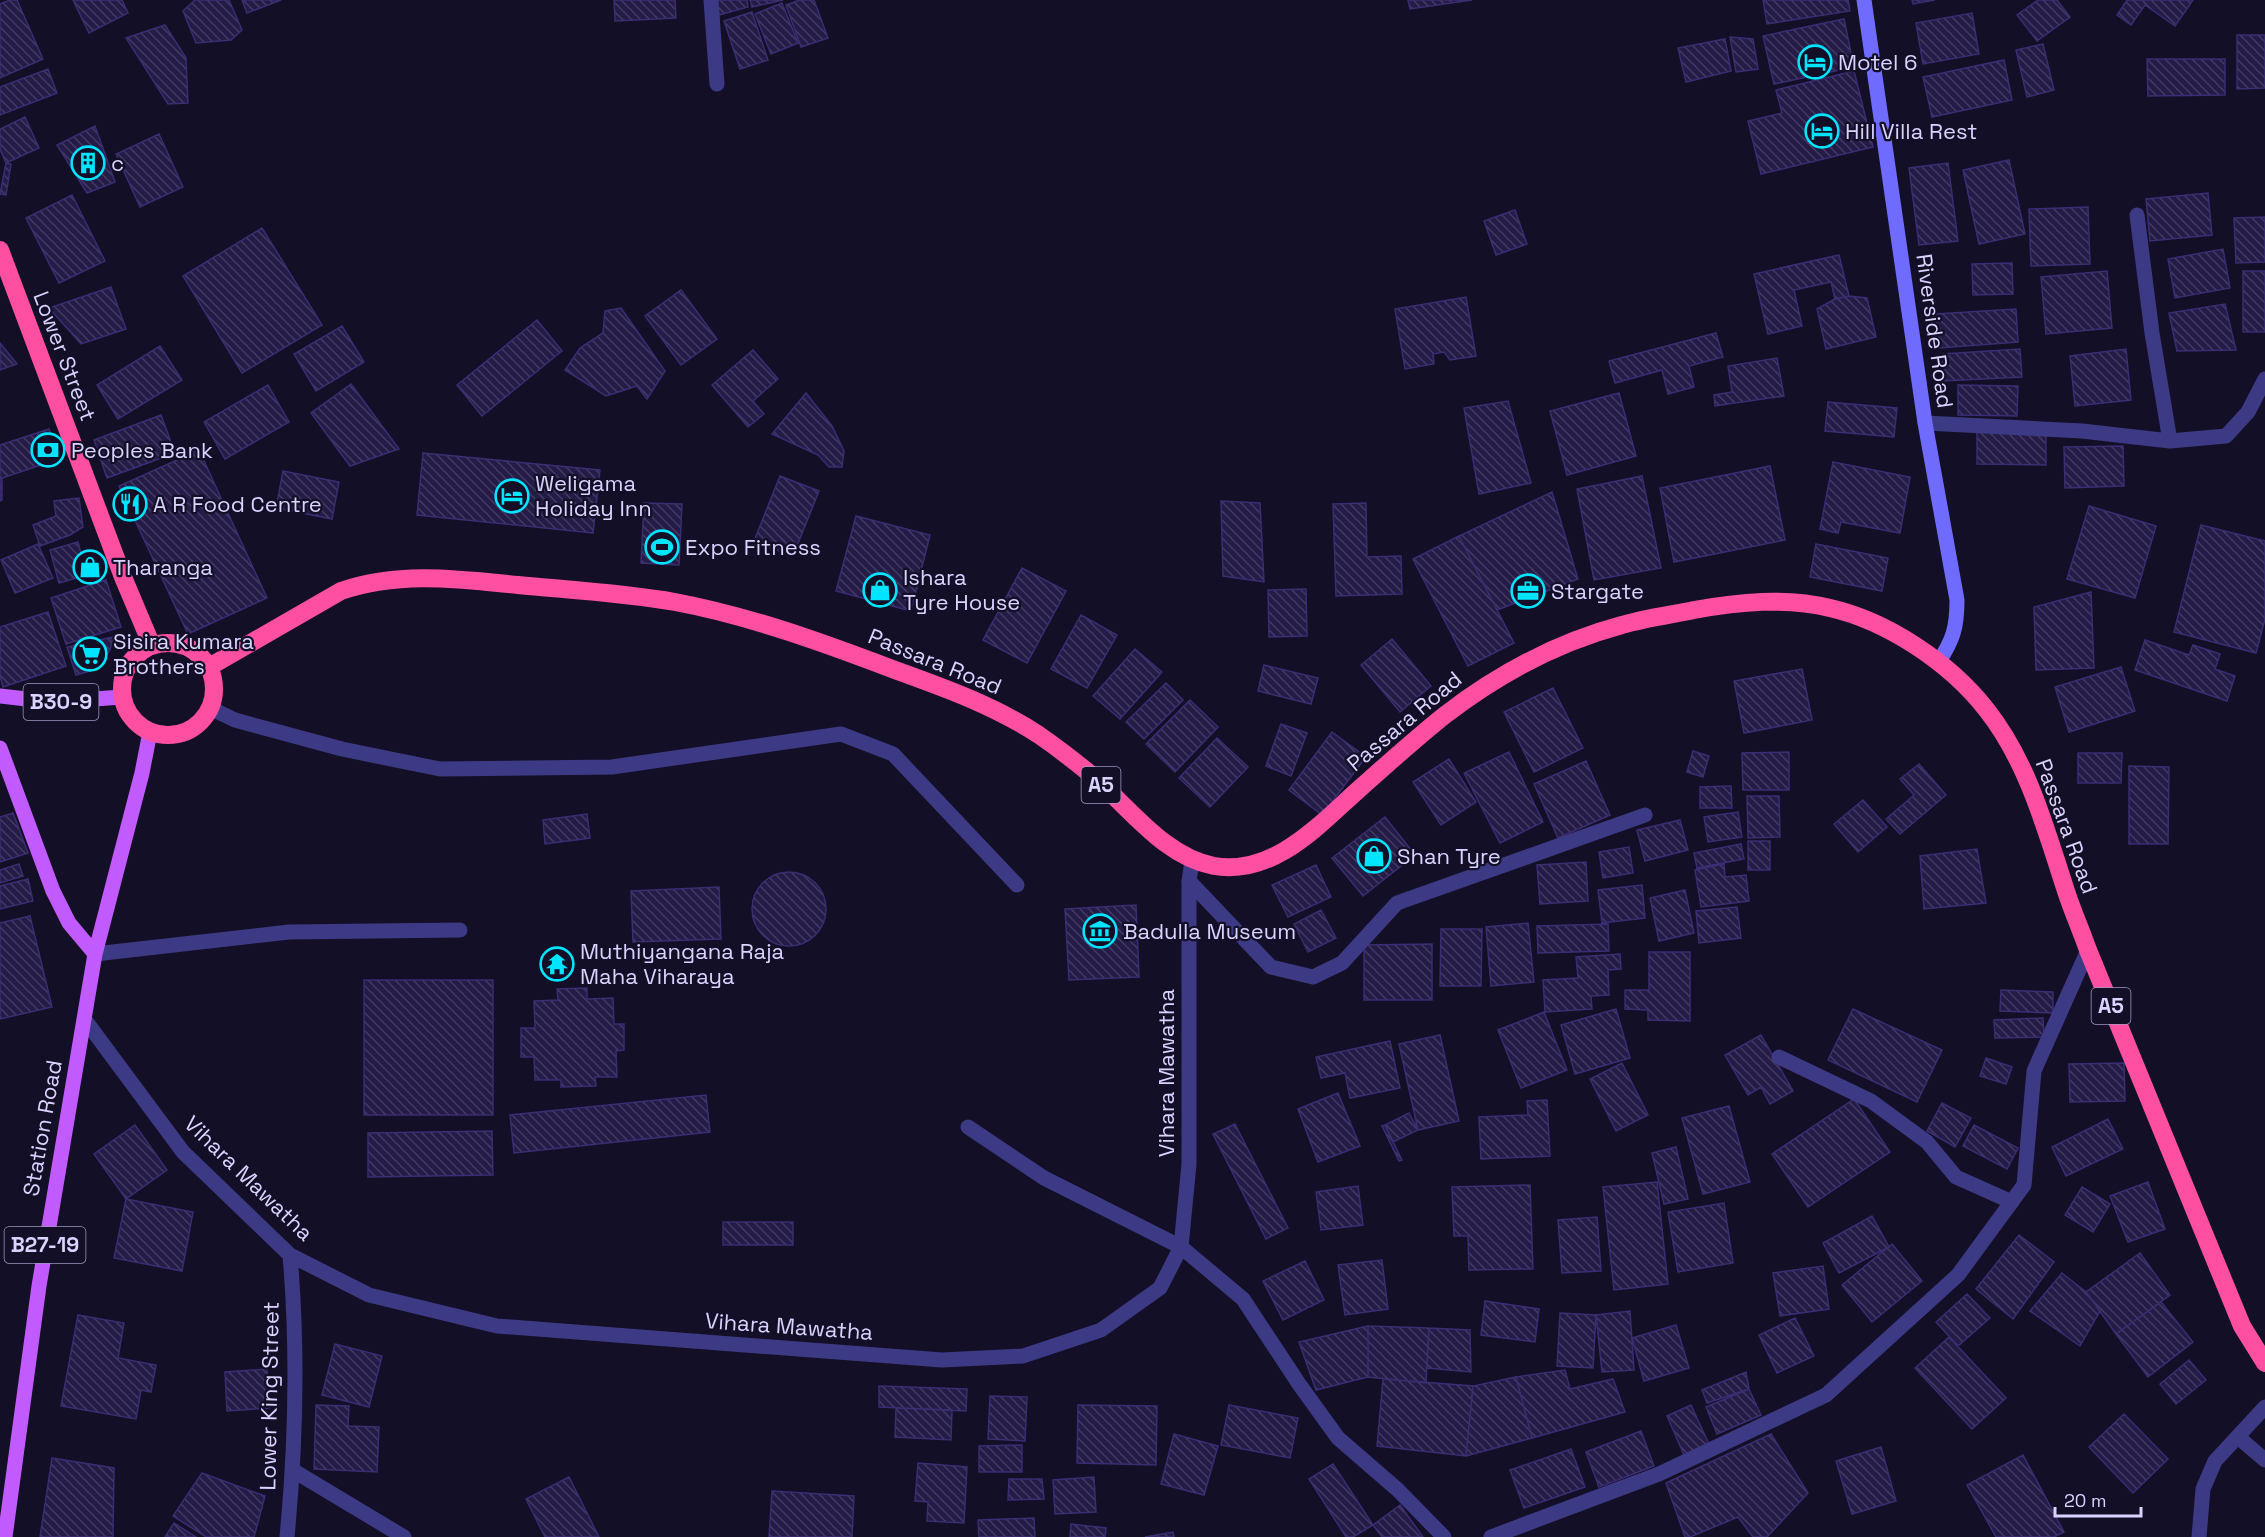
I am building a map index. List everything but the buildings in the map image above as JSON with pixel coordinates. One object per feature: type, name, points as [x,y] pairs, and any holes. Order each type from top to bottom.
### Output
[{"type":"highway","name":"Lower Street","points":[[0,250],[119,566],[152,646]]},
{"type":"highway","name":"Passara Road","points":[[209,667],[341,591],[365,583],[388,579],[418,577],[489,582],[676,602],[734,615],[797,635],[856,655],[979,703],[1036,734],[1068,757],[1095,778],[1161,839],[1192,861],[1225,867],[1260,862],[1299,842],[1326,822],[1416,738],[1488,684],[1556,649],[1623,624],[1736,604],[1774,602],[1816,605],[1849,613],[1877,624],[1918,648],[1968,688],[2000,728],[2015,755],[2032,787],[2066,892],[2088,950],[2242,1326],[2265,1363]]},
{"type":"highway","points":[[165,643],[178,644],[191,649],[209,667],[214,680],[214,695],[210,708],[202,720],[191,729],[171,735],[150,732],[136,724],[126,712],[122,697],[122,681],[127,666],[138,653],[152,646],[165,643]]},
{"type":"main road","name":"B30-9","points":[[0,696],[53,702],[122,697]]},
{"type":"main road","name":"Station Road","points":[[5,1537],[39,1286],[95,954],[142,773],[150,732]]},
{"type":"main road","points":[[0,748],[53,891],[69,923],[95,954]]},
{"type":"street","points":[[711,0],[717,84]]},
{"type":"street","name":"Riverside Road","points":[[1864,0],[1925,423],[1957,600],[1955,632],[1938,663]]},
{"type":"street","points":[[2137,215],[2152,333],[2170,441]]},
{"type":"street","points":[[1925,423],[2082,431],[2170,441],[2226,436],[2248,412],[2265,379]]},
{"type":"street","points":[[210,708],[235,720],[312,741],[440,769],[612,767],[841,734],[893,754],[1017,885]]},
{"type":"street","points":[[1189,881],[1271,967],[1313,977],[1342,963],[1397,903],[1645,815]]},
{"type":"street","name":"Vihara Mawatha","points":[[85,1020],[183,1152],[290,1255],[369,1295],[496,1326],[942,1360],[1023,1356],[1101,1330],[1160,1288],[1181,1247],[1189,1164],[1189,881],[1192,861]]},
{"type":"street","points":[[95,954],[289,932],[459,930]]},
{"type":"street","points":[[1491,1537],[1659,1474],[1826,1395],[1958,1275],[2024,1185],[2034,1071],[2088,950]]},
{"type":"street","points":[[1779,1057],[1870,1101],[1927,1142],[1956,1177],[2012,1202]]},
{"type":"street","points":[[968,1127],[1044,1178],[1181,1247],[1243,1299],[1338,1438],[1398,1490],[1444,1537]]},
{"type":"street","name":"Lower King Street","points":[[287,1537],[294,1471],[296,1318],[290,1255]]},
{"type":"street","points":[[2199,1537],[2203,1489],[2216,1461],[2265,1407]]},
{"type":"street","points":[[2238,1437],[2265,1461]]},
{"type":"street","points":[[294,1471],[404,1537]]},
{"type":"place","name":"Motel 6","points":[[1815,62]]},
{"type":"place","name":"Hill Villa Rest","points":[[1822,131]]},
{"type":"place","name":"c","points":[[88,163]]},
{"type":"place","name":"Peoples Bank","points":[[48,450]]},
{"type":"place","name":"Weligama Holiday Inn","points":[[512,496]]},
{"type":"place","name":"A R Food Centre","points":[[130,504]]},
{"type":"place","name":"Expo Fitness","points":[[662,547]]},
{"type":"place","name":"Tharanga","points":[[90,567]]},
{"type":"place","name":"Ishara Tyre House","points":[[880,590]]},
{"type":"place","name":"Stargate","points":[[1528,591]]},
{"type":"place","name":"Sisira Kumara Brothers","points":[[90,654]]},
{"type":"place","name":"Shan Tyre","points":[[1374,856]]},
{"type":"place","name":"Badulla Museum","points":[[1100,931]]},
{"type":"place","name":"Muthiyangana Raja Maha Viharaya","points":[[557,964]]}]
